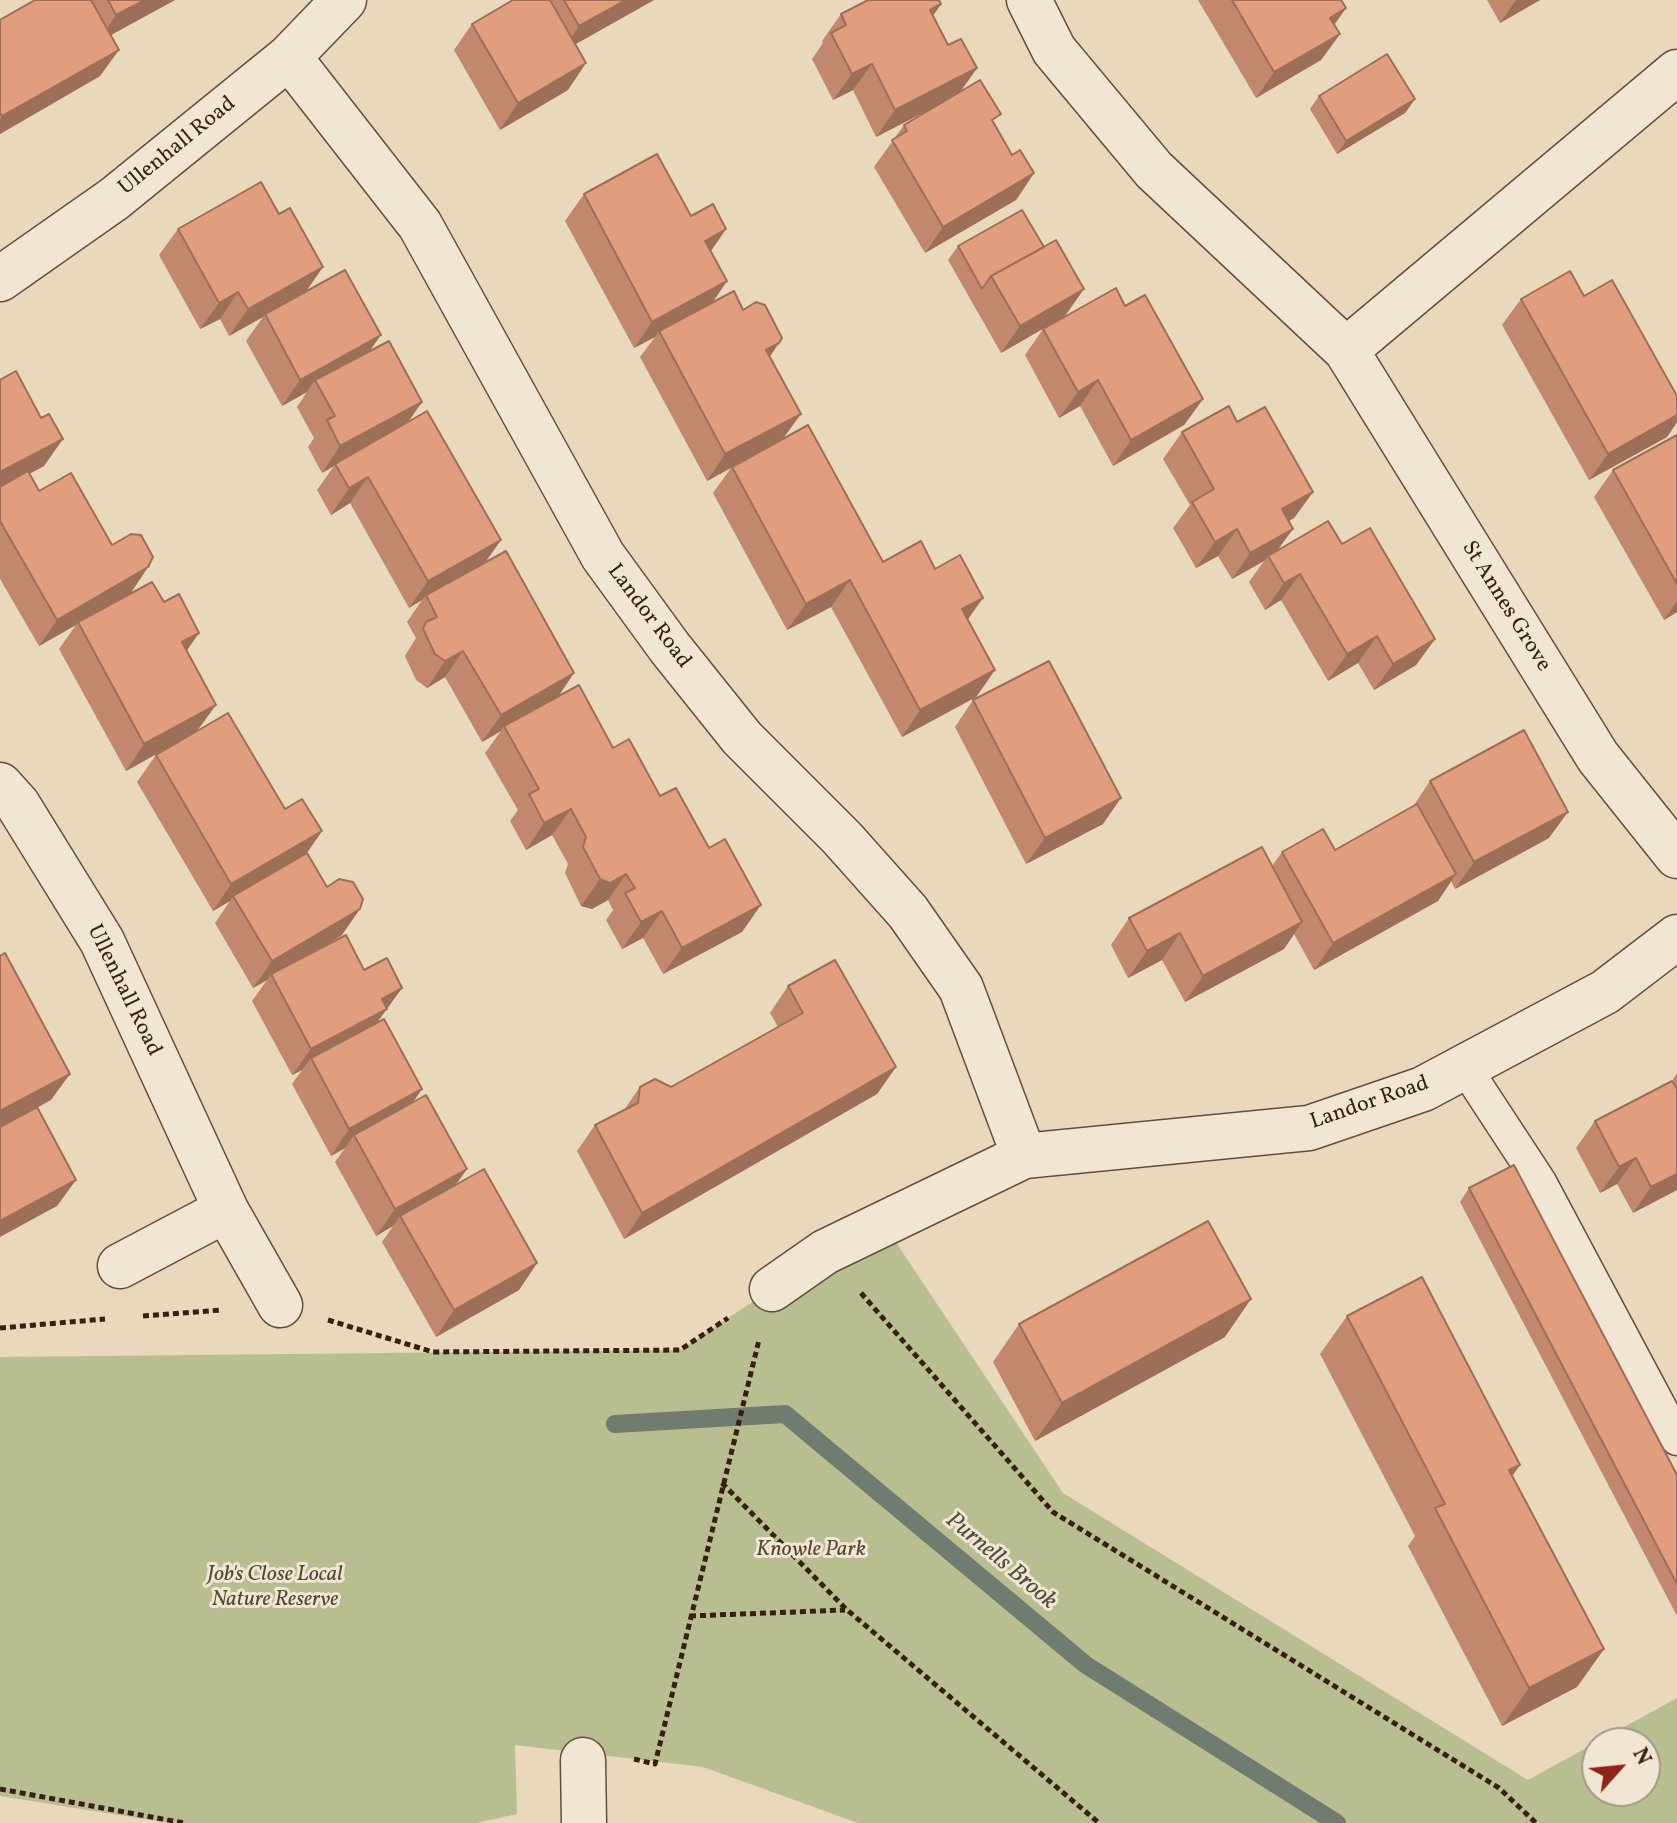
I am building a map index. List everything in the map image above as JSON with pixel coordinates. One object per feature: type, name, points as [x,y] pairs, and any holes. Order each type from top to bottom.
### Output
[{"type":"street","name":"Ullenhall Road","points":[[0,279],[114,199],[289,57],[344,0]]},
{"type":"street","name":"St Annes Grove","points":[[1029,0],[1054,50],[1154,170],[1346,350],[1598,757],[1677,856]]},
{"type":"street","name":"Landor Road","points":[[289,57],[420,225],[603,556],[670,648],[742,738],[842,838],[908,912],[961,988],[1024,1156]]},
{"type":"street","points":[[1346,350],[1677,72]]},
{"type":"street","name":"Ullenhall Road","points":[[0,785],[18,805],[102,941],[226,1210],[280,1305]]},
{"type":"street","name":"Landor Road","points":[[772,1289],[825,1252],[1024,1156],[1309,1128],[1423,1089],[1605,992],[1677,937]]},
{"type":"street","points":[[120,1266],[226,1210]]},
{"type":"street","points":[[583,1760],[584,1823]]},
{"type":"lane","points":[[1464,1066],[1540,1182],[1677,1439]]},
{"type":"path","points":[[825,1252],[1053,1512],[1499,1788],[1536,1823]]},
{"type":"path","points":[[140,1316],[280,1305],[433,1352],[680,1350],[772,1289]]},
{"type":"path","points":[[583,1760],[638,1759],[655,1764],[772,1289]]},
{"type":"path","points":[[0,1328],[109,1319]]},
{"type":"path","points":[[722,1483],[846,1609],[1099,1823]]},
{"type":"path","points":[[690,1616],[846,1609]]},
{"type":"path","points":[[0,1789],[184,1823]]},
{"type":"green space","name":"Knowle Park","points":[[883,1223],[1063,1493],[1528,1780],[1581,1751],[1581,1807],[1661,1807],[1661,1727],[1624,1727],[1677,1698],[1677,1823],[858,1823],[703,1767],[515,1745],[517,1814],[476,1823],[169,1823],[0,1796],[0,1357],[680,1350],[772,1289]]},
{"type":"building","points":[[35,0],[91,0],[119,50],[2,116],[0,20]]},
{"type":"building","points":[[108,0],[145,0],[116,15]]},
{"type":"building","points":[[513,0],[550,0],[586,63],[518,103],[472,24]]},
{"type":"building","points":[[564,0],[626,0],[579,26]]},
{"type":"building","points":[[868,0],[939,0],[941,4],[930,10],[948,45],[961,39],[977,68],[895,110],[872,64],[852,74],[831,33],[846,25],[841,14]]},
{"type":"building","points":[[1232,0],[1341,0],[1346,8],[1330,18],[1340,34],[1274,72]]},
{"type":"building","points":[[1387,54],[1415,99],[1346,141],[1319,96]]},
{"type":"building","points":[[980,80],[1001,114],[992,120],[1012,155],[1020,150],[1034,173],[943,227],[892,140],[907,131],[904,125]]},
{"type":"building","points":[[657,154],[691,216],[713,204],[726,229],[705,241],[727,281],[652,322],[584,194]]},
{"type":"building","points":[[261,182],[279,214],[290,208],[323,267],[248,309],[238,292],[219,303],[178,229]]},
{"type":"building","points":[[1022,210],[1044,247],[991,276],[982,289],[958,246]]},
{"type":"building","points":[[1056,240],[1084,289],[1020,326],[991,276]]},
{"type":"building","points":[[345,270],[381,335],[300,380],[265,314]]},
{"type":"building","points":[[1570,271],[1584,296],[1612,280],[1677,396],[1677,415],[1608,454],[1521,299]]},
{"type":"building","points":[[1116,288],[1125,306],[1145,295],[1203,399],[1131,440],[1098,380],[1078,392],[1043,329]]},
{"type":"building","points":[[734,291],[743,310],[756,302],[765,305],[782,338],[766,350],[801,414],[725,454],[659,331]]},
{"type":"building","points":[[389,341],[422,402],[340,446],[327,420],[335,416],[315,380]]},
{"type":"building","points":[[16,371],[41,418],[49,414],[63,439],[0,472],[0,380]]},
{"type":"building","points":[[1229,406],[1237,422],[1265,407],[1313,492],[1282,509],[1293,529],[1250,553],[1237,529],[1215,542],[1192,502],[1214,489],[1182,432]]},
{"type":"building","points":[[427,411],[501,540],[428,581],[368,477],[349,488],[335,464]]},
{"type":"building","points":[[808,425],[883,562],[921,541],[935,569],[960,555],[983,598],[962,609],[995,670],[920,710],[850,580],[806,604],[732,467]]},
{"type":"building","points":[[1677,435],[1677,584],[1613,470]]},
{"type":"building","points":[[28,471],[39,491],[71,473],[112,545],[131,534],[141,535],[153,557],[148,567],[57,620],[0,521],[0,487]]},
{"type":"building","points":[[1328,521],[1342,544],[1370,528],[1435,639],[1393,664],[1377,636],[1347,654],[1300,574],[1284,583],[1268,556]]},
{"type":"building","points":[[506,551],[574,673],[501,715],[463,651],[445,661],[435,654],[423,629],[426,622],[437,617],[426,595]]},
{"type":"building","points":[[152,582],[164,602],[179,594],[199,633],[182,642],[216,705],[144,744],[78,622]]},
{"type":"building","points":[[1049,661],[1121,798],[1045,838],[973,700]]},
{"type":"building","points":[[579,685],[613,748],[629,739],[660,796],[676,788],[709,848],[725,839],[761,905],[682,948],[662,911],[641,922],[625,893],[635,888],[626,874],[610,883],[600,879],[583,847],[586,837],[571,809],[544,823],[529,794],[539,789],[504,726]]},
{"type":"building","points":[[228,713],[285,809],[302,799],[322,831],[231,884],[156,755]]},
{"type":"building","points":[[1524,730],[1568,812],[1474,862],[1430,781]]},
{"type":"building","points":[[1417,804],[1456,874],[1333,943],[1282,852],[1323,829],[1335,850]]},
{"type":"building","points":[[1262,847],[1302,922],[1203,976],[1180,933],[1147,951],[1129,918]]},
{"type":"building","points":[[307,853],[327,887],[339,879],[353,882],[363,899],[360,909],[272,961],[233,896]]},
{"type":"building","points":[[346,935],[364,970],[387,958],[402,988],[382,999],[387,1009],[311,1049],[271,974]]},
{"type":"building","points":[[5,953],[70,1074],[0,1111],[0,956]]},
{"type":"building","points":[[835,960],[896,1067],[642,1213],[595,1125],[638,1103],[640,1087],[655,1079],[671,1087],[803,1013],[788,986]]},
{"type":"building","points":[[384,1019],[422,1089],[349,1129],[311,1058]]},
{"type":"building","points":[[1672,1081],[1677,1089],[1677,1174],[1651,1187],[1636,1158],[1619,1167],[1595,1121]]},
{"type":"building","points":[[426,1095],[467,1169],[395,1209],[354,1135]]},
{"type":"building","points":[[37,1107],[76,1180],[0,1221],[0,1127]]},
{"type":"building","points":[[1514,1165],[1677,1475],[1677,1584],[1469,1188]]},
{"type":"building","points":[[484,1169],[537,1263],[454,1310],[400,1216]]},
{"type":"building","points":[[1208,1221],[1251,1299],[1062,1403],[1019,1324]]},
{"type":"building","points":[[1422,1277],[1520,1465],[1509,1470],[1604,1649],[1529,1688],[1435,1508],[1445,1504],[1347,1316]]},
{"type":"waterway","name":"Purnells Brook","points":[[615,1424],[785,1414],[1086,1665],[1337,1823]]},
{"type":"park label","name":"Job's Close Local Nature Reserve","points":[[275,1588]]}]
